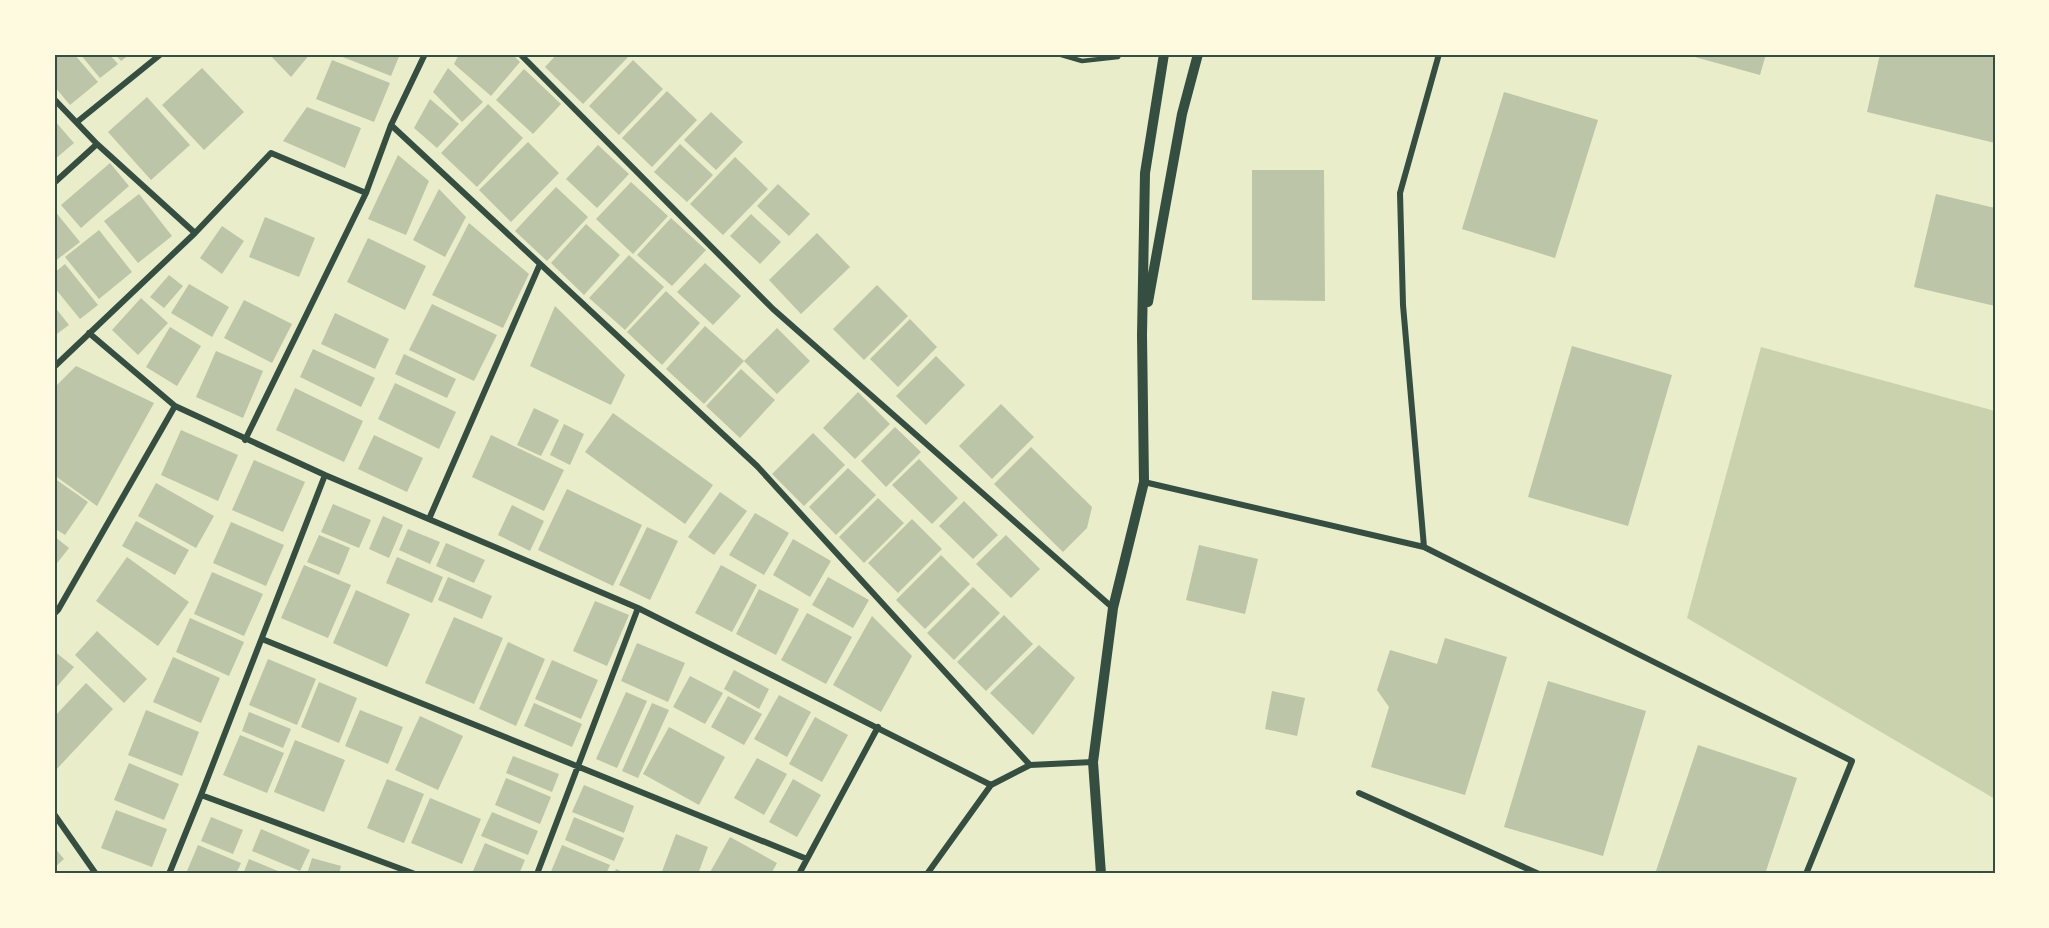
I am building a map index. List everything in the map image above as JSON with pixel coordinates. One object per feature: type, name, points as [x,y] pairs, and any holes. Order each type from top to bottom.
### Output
[{"type":"street","points":[[77,122],[161,54]]},
{"type":"street","points":[[244,440],[366,193],[391,125],[425,54]]},
{"type":"street","points":[[520,54],[773,309],[1113,608]]},
{"type":"street","points":[[1101,874],[1093,762],[1113,608],[1144,482],[1142,334],[1145,173],[1164,54]]},
{"type":"street","points":[[1142,334],[1182,114],[1198,54]]},
{"type":"street","points":[[1424,547],[1403,305],[1400,193],[1439,54]]},
{"type":"street","points":[[54,99],[97,144],[195,233]]},
{"type":"street","points":[[391,125],[757,466],[1030,765]]},
{"type":"street","points":[[54,183],[97,144]]},
{"type":"street","points":[[54,367],[195,233],[271,153],[366,193]]},
{"type":"street","points":[[429,519],[540,264]]},
{"type":"street","points":[[89,333],[175,406],[244,440],[638,608],[991,785]]},
{"type":"street","points":[[54,614],[175,406]]},
{"type":"street","points":[[169,874],[325,475]]},
{"type":"street","points":[[1144,482],[1424,547],[1852,761],[1806,874]]},
{"type":"street","points":[[537,874],[638,608]]},
{"type":"street","points":[[262,639],[807,859]]},
{"type":"street","points":[[799,874],[878,727]]},
{"type":"street","points":[[927,874],[991,785],[1030,765],[1093,762]]},
{"type":"street","points":[[1359,793],[1539,874]]},
{"type":"street","points":[[201,795],[416,874]]},
{"type":"street","points":[[54,814],[96,874]]},
{"type":"lane","points":[[1058,54],[1082,62],[1118,57],[1120,54]]},
{"type":"green space","points":[[1761,347],[1995,411],[1995,799],[1687,618]]},
{"type":"building","points":[[54,54],[74,54],[98,82],[70,105],[54,86]]},
{"type":"building","points":[[80,54],[109,54],[118,64],[100,78]]},
{"type":"building","points":[[115,54],[130,54],[121,61]]},
{"type":"building","points":[[269,54],[310,54],[291,77]]},
{"type":"building","points":[[335,54],[400,54],[391,76]]},
{"type":"building","points":[[459,54],[512,54],[520,62],[491,96],[454,64]]},
{"type":"building","points":[[557,54],[630,55],[583,104],[545,67]]},
{"type":"building","points":[[1684,54],[1766,54],[1760,75]]},
{"type":"building","points":[[1880,54],[1995,54],[1995,143],[1867,112]]},
{"type":"building","points":[[332,60],[390,83],[374,122],[316,99]]},
{"type":"building","points":[[633,60],[663,89],[619,135],[589,106]]},
{"type":"building","points":[[202,68],[244,112],[204,150],[162,105]]},
{"type":"building","points":[[448,68],[483,102],[462,122],[433,92]]},
{"type":"building","points":[[524,69],[561,104],[533,134],[496,100]]},
{"type":"building","points":[[667,91],[697,120],[652,167],[622,138]]},
{"type":"building","points":[[1504,92],[1598,120],[1555,258],[1462,229]]},
{"type":"building","points":[[147,97],[190,145],[151,180],[108,132]]},
{"type":"building","points":[[430,99],[459,124],[437,148],[414,128]]},
{"type":"building","points":[[488,104],[523,138],[477,187],[441,153]]},
{"type":"building","points":[[307,107],[361,128],[345,168],[283,141]]},
{"type":"building","points":[[711,112],[743,142],[716,170],[684,140]]},
{"type":"building","points":[[54,120],[74,143],[54,160]]},
{"type":"building","points":[[528,142],[559,173],[511,222],[479,190]]},
{"type":"building","points":[[680,144],[713,175],[687,202],[654,172]]},
{"type":"building","points":[[598,145],[629,174],[597,208],[566,179]]},
{"type":"building","points":[[398,155],[429,181],[406,235],[368,219]]},
{"type":"building","points":[[735,157],[768,189],[723,235],[690,204]]},
{"type":"building","points":[[110,163],[129,186],[81,228],[61,205]]},
{"type":"building","points":[[1252,170],[1324,170],[1325,301],[1252,300]]},
{"type":"building","points":[[631,182],[668,216],[633,254],[596,219]]},
{"type":"building","points":[[778,184],[810,214],[789,236],[757,206]]},
{"type":"building","points":[[556,187],[588,217],[547,261],[515,231]]},
{"type":"building","points":[[439,189],[466,217],[445,257],[413,240]]},
{"type":"building","points":[[139,194],[172,236],[138,263],[104,221]]},
{"type":"building","points":[[1936,194],[1995,208],[1995,306],[1914,287]]},
{"type":"building","points":[[54,210],[80,242],[54,262]]},
{"type":"building","points":[[751,214],[781,242],[760,264],[730,236]]},
{"type":"building","points":[[265,217],[315,238],[299,277],[249,257]]},
{"type":"building","points":[[671,218],[706,250],[672,286],[637,255]]},
{"type":"building","points":[[469,223],[529,274],[503,328],[432,295]]},
{"type":"building","points":[[586,224],[620,255],[584,295],[551,263]]},
{"type":"building","points":[[222,226],[244,241],[222,274],[200,258]]},
{"type":"building","points":[[99,230],[132,272],[99,299],[65,257]]},
{"type":"building","points":[[817,233],[850,267],[801,314],[769,280]]},
{"type":"building","points":[[368,238],[426,266],[405,310],[347,282]]},
{"type":"building","points":[[629,255],[664,287],[625,330],[589,298]]},
{"type":"building","points":[[705,263],[741,296],[713,325],[677,292]]},
{"type":"building","points":[[65,264],[98,305],[80,319],[54,287],[54,273]]},
{"type":"building","points":[[169,275],[183,286],[164,308],[150,297]]},
{"type":"building","points":[[189,284],[229,307],[212,337],[171,313]]},
{"type":"building","points":[[877,285],[908,316],[864,360],[833,329]]},
{"type":"building","points":[[666,291],[700,323],[662,365],[627,332]]},
{"type":"building","points":[[141,298],[168,323],[138,355],[112,330]]},
{"type":"building","points":[[244,300],[292,324],[272,363],[224,338]]},
{"type":"building","points":[[432,304],[497,335],[474,381],[409,350]]},
{"type":"building","points":[[54,306],[69,325],[54,336]]},
{"type":"building","points":[[555,306],[625,375],[611,405],[530,366]]},
{"type":"building","points":[[335,313],[389,339],[375,369],[321,344]]},
{"type":"building","points":[[910,319],[937,347],[898,387],[870,359]]},
{"type":"building","points":[[705,326],[744,361],[704,404],[666,369]]},
{"type":"building","points":[[170,327],[201,346],[177,386],[146,367]]},
{"type":"building","points":[[777,328],[810,361],[777,394],[744,361]]},
{"type":"building","points":[[1572,346],[1672,375],[1628,526],[1528,497]]},
{"type":"building","points":[[313,349],[375,378],[361,407],[300,377]]},
{"type":"building","points":[[216,351],[263,371],[243,418],[196,397]]},
{"type":"building","points":[[404,354],[456,379],[447,398],[395,374]]},
{"type":"building","points":[[936,356],[965,385],[926,425],[896,396]]},
{"type":"building","points":[[76,366],[154,403],[97,506],[54,475],[54,388]]},
{"type":"building","points":[[741,369],[775,400],[740,438],[706,406]]},
{"type":"building","points":[[395,383],[456,412],[439,449],[378,419]]},
{"type":"building","points":[[295,388],[363,421],[344,462],[276,430]]},
{"type":"building","points":[[858,392],[890,424],[855,459],[823,428]]},
{"type":"building","points":[[1001,404],[1034,437],[992,479],[959,446]]},
{"type":"building","points":[[534,408],[559,420],[541,456],[517,445]]},
{"type":"building","points":[[613,413],[713,485],[685,524],[585,452]]},
{"type":"building","points":[[564,424],[584,434],[570,465],[550,455]]},
{"type":"building","points":[[895,427],[921,452],[886,487],[861,461]]},
{"type":"building","points":[[181,430],[238,455],[218,501],[161,475]]},
{"type":"building","points":[[813,433],[845,465],[804,506],[772,474]]},
{"type":"building","points":[[374,435],[423,458],[407,492],[358,469]]},
{"type":"building","points":[[491,435],[564,470],[544,511],[472,477]]},
{"type":"building","points":[[1031,447],[1092,507],[1087,528],[1063,552],[994,484]]},
{"type":"building","points":[[919,459],[958,498],[932,524],[892,485]]},
{"type":"building","points":[[254,460],[305,482],[283,532],[232,510]]},
{"type":"building","points":[[848,468],[876,495],[836,535],[809,507]]},
{"type":"building","points":[[54,478],[88,502],[65,535],[54,528]]},
{"type":"building","points":[[156,483],[214,516],[196,548],[138,516]]},
{"type":"building","points":[[567,489],[642,525],[613,586],[538,550]]},
{"type":"building","points":[[720,492],[747,511],[714,555],[688,537]]},
{"type":"building","points":[[878,498],[904,523],[864,563],[839,537]]},
{"type":"building","points":[[964,501],[998,535],[973,559],[939,526]]},
{"type":"building","points":[[333,504],[371,520],[359,548],[321,532]]},
{"type":"building","points":[[512,505],[544,521],[530,551],[498,535]]},
{"type":"building","points":[[755,513],[789,533],[764,575],[729,555]]},
{"type":"building","points":[[383,516],[403,525],[389,558],[369,549]]},
{"type":"building","points":[[912,519],[942,549],[898,593],[868,563]]},
{"type":"building","points":[[136,521],[189,550],[175,575],[122,546]]},
{"type":"building","points":[[231,522],[284,545],[266,586],[213,563]]},
{"type":"building","points":[[647,527],[678,541],[650,600],[619,585]]},
{"type":"building","points":[[408,529],[440,542],[430,564],[399,550]]},
{"type":"building","points":[[319,535],[350,548],[339,575],[307,562]]},
{"type":"building","points":[[1006,535],[1040,569],[1011,598],[976,564]]},
{"type":"building","points":[[54,536],[69,548],[54,567]]},
{"type":"building","points":[[793,539],[831,561],[810,597],[773,575]]},
{"type":"building","points":[[446,543],[485,560],[474,583],[436,566]]},
{"type":"building","points":[[1199,545],[1258,559],[1245,614],[1186,600]]},
{"type":"building","points":[[941,555],[970,584],[925,629],[896,600]]},
{"type":"building","points":[[127,557],[189,602],[158,646],[96,601]]},
{"type":"building","points":[[397,557],[443,577],[432,603],[386,583]]},
{"type":"building","points":[[304,565],[351,585],[328,638],[281,618]]},
{"type":"building","points":[[721,565],[757,585],[732,632],[695,613]]},
{"type":"building","points":[[212,572],[263,594],[244,636],[194,614]]},
{"type":"building","points":[[448,577],[492,596],[482,619],[438,600]]},
{"type":"building","points":[[828,577],[869,600],[853,628],[812,605]]},
{"type":"building","points":[[973,587],[1000,613],[954,660],[927,633]]},
{"type":"building","points":[[759,589],[799,609],[776,655],[736,634]]},
{"type":"building","points":[[356,590],[410,614],[387,667],[333,643]]},
{"type":"building","points":[[595,601],[629,615],[607,666],[573,651]]},
{"type":"building","points":[[807,613],[852,637],[826,684],[781,660]]},
{"type":"building","points":[[1004,615],[1033,644],[986,691],[957,662]]},
{"type":"building","points":[[872,616],[912,656],[881,712],[833,685]]},
{"type":"building","points":[[454,617],[503,638],[474,704],[425,683]]},
{"type":"building","points":[[190,618],[244,642],[229,676],[176,652]]},
{"type":"building","points":[[97,631],[147,679],[124,703],[75,655]]},
{"type":"building","points":[[1445,638],[1507,657],[1465,795],[1371,767],[1389,707],[1377,690],[1390,650],[1437,664]]},
{"type":"building","points":[[508,642],[545,659],[516,726],[479,709]]},
{"type":"building","points":[[637,643],[685,663],[668,702],[621,681]]},
{"type":"building","points":[[1039,645],[1075,678],[1033,735],[990,693]]},
{"type":"building","points":[[54,651],[74,667],[54,690]]},
{"type":"building","points":[[173,657],[220,678],[201,723],[153,702]]},
{"type":"building","points":[[268,659],[316,679],[297,725],[249,705]]},
{"type":"building","points":[[552,660],[598,680],[581,719],[535,699]]},
{"type":"building","points":[[734,670],[769,689],[759,709],[724,689]]},
{"type":"building","points":[[690,676],[723,693],[705,724],[673,707]]},
{"type":"building","points":[[1548,681],[1646,711],[1603,856],[1504,827]]},
{"type":"building","points":[[319,682],[357,698],[339,743],[301,727]]},
{"type":"building","points":[[86,683],[113,709],[54,772],[54,717]]},
{"type":"building","points":[[1272,691],[1305,698],[1297,736],[1265,729]]},
{"type":"building","points":[[626,692],[647,701],[617,768],[596,759]]},
{"type":"building","points":[[779,695],[811,712],[787,757],[754,739]]},
{"type":"building","points":[[728,696],[762,714],[744,745],[711,727]]},
{"type":"building","points":[[534,703],[582,724],[572,747],[524,726]]},
{"type":"building","points":[[652,703],[669,710],[638,778],[622,771]]},
{"type":"building","points":[[146,710],[199,732],[182,776],[128,755]]},
{"type":"building","points":[[360,710],[403,727],[388,764],[345,746]]},
{"type":"building","points":[[249,712],[291,729],[283,748],[242,731]]},
{"type":"building","points":[[420,716],[463,736],[438,790],[395,770]]},
{"type":"building","points":[[815,717],[848,735],[822,782],[789,764]]},
{"type":"building","points":[[669,727],[725,757],[699,805],[643,774]]},
{"type":"building","points":[[240,735],[284,753],[267,793],[223,775]]},
{"type":"building","points":[[295,740],[345,760],[324,812],[274,792]]},
{"type":"building","points":[[1698,745],[1797,778],[1765,874],[1655,874]]},
{"type":"building","points":[[513,756],[559,774],[552,792],[506,773]]},
{"type":"building","points":[[757,758],[787,774],[764,815],[734,798]]},
{"type":"building","points":[[129,763],[179,784],[164,820],[114,800]]},
{"type":"building","points":[[506,778],[551,797],[540,824],[495,805]]},
{"type":"building","points":[[387,779],[424,794],[404,843],[367,828]]},
{"type":"building","points":[[793,779],[821,795],[797,837],[769,822]]},
{"type":"building","points":[[584,785],[634,806],[624,833],[572,812]]},
{"type":"building","points":[[430,798],[481,819],[462,864],[411,843]]},
{"type":"building","points":[[116,810],[167,829],[152,867],[101,848]]},
{"type":"building","points":[[492,812],[538,831],[528,855],[481,836]]},
{"type":"building","points":[[211,817],[243,830],[233,854],[201,841]]},
{"type":"building","points":[[574,817],[624,838],[614,861],[565,840]]},
{"type":"building","points":[[261,829],[310,850],[300,871],[252,851]]},
{"type":"building","points":[[676,834],[708,847],[698,874],[661,874]]},
{"type":"building","points":[[730,837],[777,863],[771,874],[709,874]]},
{"type":"building","points":[[485,843],[525,860],[519,874],[480,874],[473,871]]},
{"type":"building","points":[[198,845],[241,863],[236,874],[195,874],[187,871]]},
{"type":"building","points":[[562,845],[610,865],[606,874],[550,874]]},
{"type":"building","points":[[54,847],[64,859],[54,868]]},
{"type":"building","points":[[312,858],[341,866],[339,874],[307,874]]},
{"type":"building","points":[[249,859],[285,874],[243,874]]},
{"type":"building","points":[[616,869],[628,874],[614,874]]}]
